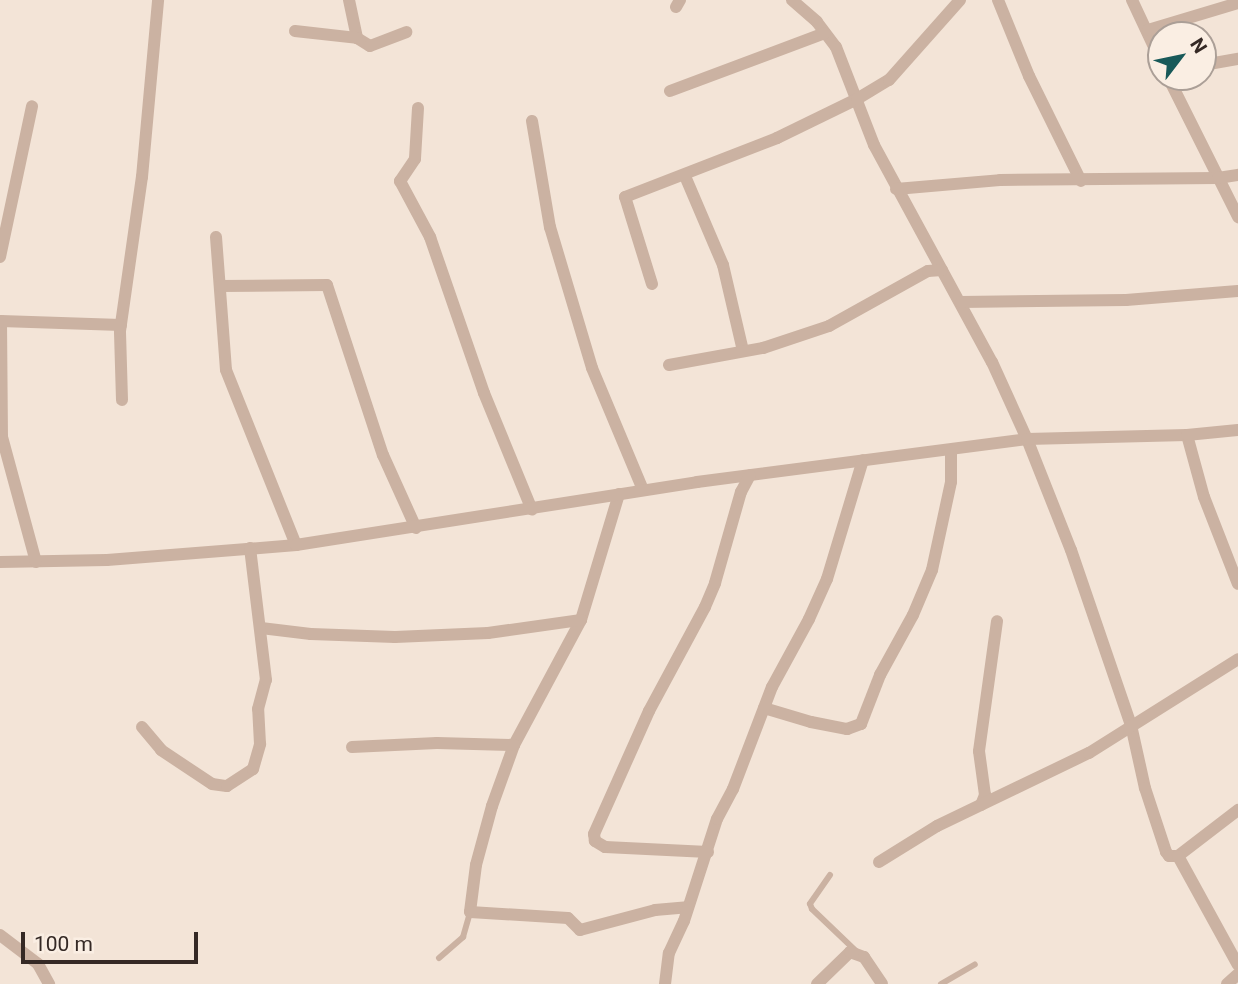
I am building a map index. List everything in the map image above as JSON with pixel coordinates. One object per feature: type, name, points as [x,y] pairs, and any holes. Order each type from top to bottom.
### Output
[{"type":"street","points":[[122,400],[121,325],[142,177],[158,0]]},
{"type":"street","points":[[349,0],[358,38]]},
{"type":"street","points":[[652,284],[625,197],[685,176],[777,138],[857,99],[889,80],[960,0]]},
{"type":"street","points":[[998,0],[1030,76],[1081,181]]},
{"type":"street","points":[[1132,0],[1147,28]]},
{"type":"street","points":[[801,3],[836,47],[874,145],[961,302],[1027,439],[1071,550],[1131,725],[1163,846],[1169,856],[1178,856],[1238,810]]},
{"type":"street","points":[[1178,21],[1238,3]]},
{"type":"street","points":[[295,31],[358,38],[370,46],[406,33]]},
{"type":"street","points":[[670,91],[825,33]]},
{"type":"street","points":[[1217,63],[1238,59]]},
{"type":"street","points":[[1175,91],[1238,217]]},
{"type":"street","points":[[0,257],[3,226],[32,106]]},
{"type":"street","points":[[418,108],[415,159],[400,181],[430,237],[484,393],[532,510]]},
{"type":"street","points":[[532,121],[550,227],[593,368],[643,491]]},
{"type":"street","points":[[896,189],[1000,180],[1081,181],[1219,178],[1238,175]]},
{"type":"street","points":[[685,176],[723,265],[743,351]]},
{"type":"street","points":[[216,237],[226,370],[296,545]]},
{"type":"street","points":[[928,271],[935,258]]},
{"type":"street","points":[[669,365],[763,348],[830,326],[928,271],[942,270]]},
{"type":"street","points":[[220,286],[327,285],[383,455],[416,528]]},
{"type":"street","points":[[961,302],[1126,300],[1238,291]]},
{"type":"street","points":[[36,562],[2,438],[0,319],[121,325]]},
{"type":"street","points":[[0,562],[107,561],[296,545],[750,475],[1027,439],[1187,435],[1238,430]]},
{"type":"street","points":[[1187,435],[1204,497],[1238,584]]},
{"type":"street","points":[[764,708],[847,729],[861,724],[880,675],[913,615],[932,570],[951,482],[951,450]]},
{"type":"street","points":[[665,984],[669,953],[708,852],[717,819],[733,789],[764,708],[827,579],[863,460]]},
{"type":"street","points":[[708,852],[605,847],[595,841],[594,834],[649,711],[705,607],[715,583],[741,492],[750,475]]},
{"type":"street","points":[[619,494],[581,620],[514,746],[492,806],[476,865],[470,912],[568,918],[580,930],[655,910],[687,908]]},
{"type":"street","points":[[142,727],[161,750],[212,784],[227,786],[253,769],[260,744],[258,709],[266,688],[250,548]]},
{"type":"street","points":[[261,628],[311,634],[395,637],[488,633],[581,620]]},
{"type":"street","points":[[986,800],[979,751],[997,621]]},
{"type":"street","points":[[879,862],[986,800],[1089,753],[1238,659]]},
{"type":"street","points":[[352,747],[438,743],[514,746]]},
{"type":"street","points":[[1178,856],[1238,965]]},
{"type":"street","points":[[0,935],[38,964],[49,984]]},
{"type":"street","points":[[817,984],[850,952],[858,952],[882,984]]},
{"type":"street","points":[[1227,984],[1238,974]]},
{"type":"lane","points":[[830,875],[810,904],[812,909],[858,952]]},
{"type":"lane","points":[[439,958],[463,937],[470,912]]},
{"type":"lane","points":[[940,984],[975,964]]}]
